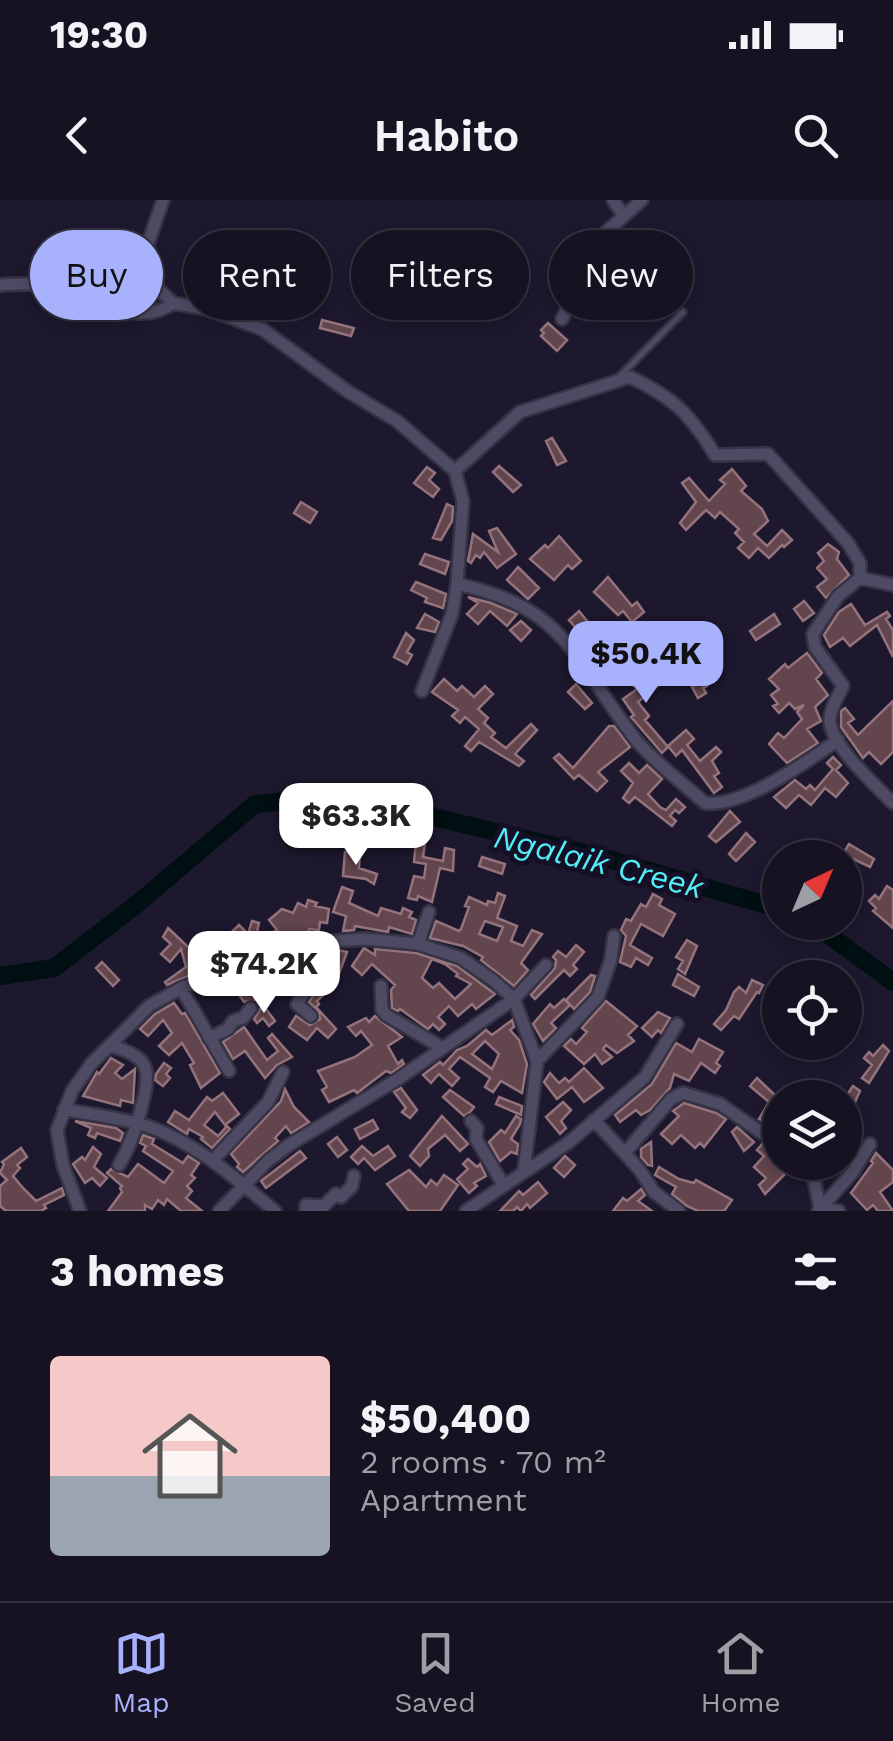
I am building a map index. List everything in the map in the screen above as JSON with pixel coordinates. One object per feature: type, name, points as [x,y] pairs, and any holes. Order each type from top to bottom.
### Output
[{"type":"street","points":[[162,200],[139,270],[173,302],[262,328],[346,391],[397,421],[455,471],[462,501],[452,614],[422,691]]},
{"type":"street","points":[[613,200],[624,216]]},
{"type":"street","points":[[608,230],[642,200]]},
{"type":"street","points":[[0,285],[47,285],[141,314],[161,312],[173,302]]},
{"type":"street","points":[[455,471],[520,412],[630,377],[665,394],[687,413],[715,456],[768,454],[848,543],[860,563],[860,578]]},
{"type":"street","points":[[860,578],[893,585]]},
{"type":"street","points":[[860,578],[838,596],[813,634],[815,648],[843,686],[829,719],[838,740],[893,802]]},
{"type":"street","points":[[456,584],[493,591],[544,618],[576,652],[638,743],[705,803],[720,804],[792,773],[838,740]]},
{"type":"street","points":[[418,944],[429,912]]},
{"type":"street","points":[[537,1061],[598,997],[611,960],[614,936]]},
{"type":"street","points":[[80,1211],[57,1138],[64,1109],[79,1079],[110,1045],[149,1006],[181,988],[288,950],[336,941],[365,939],[418,944],[461,958],[514,999],[537,1061],[524,1171]]},
{"type":"street","points":[[288,950],[309,974],[308,987],[297,1004],[311,1016]]},
{"type":"street","points":[[219,1211],[289,1146],[398,1079],[514,999],[546,966]]},
{"type":"street","points":[[382,986],[380,1002],[386,1015],[441,1047]]},
{"type":"street","points":[[181,988],[229,1070]]},
{"type":"street","points":[[210,1038],[228,1029],[250,1008]]},
{"type":"street","points":[[466,1211],[568,1143],[645,1077],[677,1024]]},
{"type":"street","points":[[110,1045],[141,1060],[146,1072],[132,1141],[120,1165]]},
{"type":"street","points":[[213,1160],[270,1099],[284,1072]]},
{"type":"street","points":[[625,1153],[671,1099],[683,1093],[720,1104],[762,1132]]},
{"type":"street","points":[[64,1109],[136,1123],[174,1138],[213,1160],[275,1211]]},
{"type":"street","points":[[594,1120],[654,1192],[679,1211]]},
{"type":"street","points":[[470,1121],[477,1128],[476,1139],[503,1184]]},
{"type":"street","points":[[819,1209],[852,1172],[870,1144]]},
{"type":"street","points":[[306,1211],[306,1206],[324,1206],[336,1194],[341,1197],[352,1186],[354,1176]]},
{"type":"street","points":[[814,1180],[819,1209]]},
{"type":"street","points":[[819,1209],[839,1211]]},
{"type":"lane","points":[[616,381],[675,320]]},
{"type":"building","points":[[322,320],[354,328],[351,336],[320,328]]},
{"type":"building","points":[[548,323],[567,340],[557,351],[541,336]]},
{"type":"building","points":[[552,438],[566,461],[557,465],[546,441]]},
{"type":"building","points":[[499,466],[521,485],[513,492],[493,472]]},
{"type":"building","points":[[427,467],[435,473],[429,480],[439,489],[433,497],[414,483]]},
{"type":"building","points":[[732,469],[746,486],[741,491],[762,509],[768,521],[754,534],[767,546],[782,530],[792,540],[769,558],[758,548],[749,558],[738,548],[744,542],[735,533],[739,529],[720,512],[715,518],[706,510],[686,530],[680,523],[696,502],[682,483],[689,478],[709,501],[725,484],[720,480]]},
{"type":"building","points":[[301,502],[317,512],[310,523],[294,513]]},
{"type":"building","points":[[447,504],[453,507],[452,521],[441,540],[433,538]]},
{"type":"building","points":[[497,528],[516,554],[497,568],[484,552],[480,558],[476,555],[471,563],[468,561],[473,534],[498,552],[489,531]]},
{"type":"building","points":[[559,536],[581,561],[572,569],[568,565],[554,580],[530,559]]},
{"type":"building","points":[[828,544],[839,552],[837,559],[849,575],[826,598],[817,587],[827,579],[817,568],[824,561],[818,553]]},
{"type":"building","points":[[425,554],[449,562],[445,574],[420,564]]},
{"type":"building","points":[[518,567],[539,588],[528,599],[507,580]]},
{"type":"building","points":[[608,577],[632,606],[637,602],[644,612],[632,622],[623,611],[618,615],[594,592]]},
{"type":"building","points":[[416,582],[446,594],[443,608],[425,602],[427,598],[411,590]]},
{"type":"building","points":[[468,597],[517,614],[507,626],[490,611],[478,624],[467,614],[478,603]]},
{"type":"building","points":[[804,601],[814,613],[803,621],[794,609]]},
{"type":"building","points":[[851,604],[865,625],[887,612],[890,616],[886,619],[893,630],[893,657],[877,625],[850,646],[843,638],[830,647],[824,635],[839,612]]},
{"type":"building","points":[[579,611],[596,632],[603,626],[610,636],[598,645],[583,626],[576,628],[569,620]]},
{"type":"building","points":[[425,614],[439,622],[435,632],[417,628]]},
{"type":"building","points":[[774,614],[780,624],[756,640],[750,631]]},
{"type":"building","points":[[521,621],[531,630],[521,641],[510,630]]},
{"type":"building","points":[[406,633],[414,640],[407,652],[412,655],[407,664],[394,657]]},
{"type":"building","points":[[637,642],[646,654],[614,673],[606,663]]},
{"type":"building","points":[[807,653],[822,673],[816,679],[828,695],[815,707],[821,721],[807,729],[818,743],[787,763],[769,744],[778,733],[784,738],[802,719],[797,712],[804,705],[795,709],[789,703],[779,713],[771,695],[779,689],[769,679],[785,664],[788,668]]},
{"type":"building","points":[[662,668],[671,675],[638,702],[649,716],[645,720],[668,747],[662,753],[631,717],[634,715],[623,699],[637,689],[633,685],[646,675],[651,680]]},
{"type":"building","points":[[700,673],[707,686],[703,688],[706,693],[698,698],[692,687],[698,684],[693,676]]},
{"type":"building","points":[[444,679],[457,691],[462,686],[474,697],[485,686],[493,694],[478,709],[488,718],[484,723],[495,733],[491,737],[506,748],[531,724],[537,730],[515,754],[524,761],[519,766],[479,742],[471,751],[465,746],[479,729],[465,717],[460,723],[452,716],[458,710],[432,692]]},
{"type":"building","points":[[576,684],[592,703],[585,709],[568,692]]},
{"type":"building","points":[[893,701],[893,752],[881,764],[869,752],[863,758],[841,727],[841,711],[845,708],[854,719],[848,723],[858,735]]},
{"type":"building","points":[[609,726],[614,726],[630,747],[598,772],[607,781],[597,791],[579,775],[574,779],[554,758],[559,754],[573,768]]},
{"type":"building","points":[[686,730],[694,739],[687,745],[700,761],[716,747],[721,752],[712,761],[719,773],[714,776],[722,787],[714,793],[682,750],[676,756],[668,746]]},
{"type":"building","points":[[833,757],[841,765],[836,770],[848,783],[836,797],[825,788],[811,805],[799,795],[786,808],[774,797],[795,780],[806,789],[810,785],[815,790],[833,769],[827,763]]},
{"type":"building","points":[[629,763],[639,773],[647,765],[662,779],[648,794],[661,808],[666,810],[676,799],[685,807],[670,816],[676,821],[672,826],[635,797],[629,803],[623,798],[633,783],[621,771]]},
{"type":"building","points":[[730,811],[740,822],[716,842],[709,836]]},
{"type":"building","points":[[746,833],[755,842],[736,861],[729,854]]},
{"type":"building","points":[[416,842],[425,843],[423,857],[443,861],[445,848],[454,850],[453,871],[440,868],[432,902],[418,896],[417,900],[408,898],[414,876],[424,878],[426,864],[414,862]]},
{"type":"building","points":[[345,852],[360,854],[359,868],[377,874],[374,884],[343,876]]},
{"type":"building","points":[[862,852],[874,859],[870,867],[862,863]]},
{"type":"building","points":[[482,857],[505,864],[502,874],[479,866]]},
{"type":"building","points":[[887,886],[893,890],[893,928],[873,911],[876,908],[869,901],[875,895],[879,899]]},
{"type":"building","points":[[342,887],[353,891],[349,903],[378,916],[381,908],[401,914],[403,908],[412,912],[409,917],[416,920],[412,934],[389,927],[388,932],[355,926],[354,930],[343,931],[346,916],[333,912]]},
{"type":"building","points":[[498,893],[505,896],[497,918],[517,926],[511,941],[523,946],[532,930],[542,934],[521,963],[528,970],[514,986],[481,960],[483,957],[463,946],[430,938],[436,921],[461,929],[469,897],[487,905],[488,901],[495,903]],"holes":[[[485,921],[503,927],[497,941],[479,934]]]},
{"type":"building","points":[[653,894],[662,899],[659,905],[675,914],[663,936],[641,924],[630,945],[652,958],[648,965],[636,958],[631,967],[620,962],[626,936],[621,930],[626,919],[631,921]]},
{"type":"building","points":[[308,900],[329,909],[327,923],[320,922],[319,930],[309,929],[308,937],[300,935],[262,949],[258,942],[277,930],[269,920],[282,909],[293,913],[298,903],[306,907]]},
{"type":"building","points":[[252,921],[259,923],[254,946],[244,955],[225,962],[235,954],[223,940],[239,925],[248,934]]},
{"type":"building","points":[[168,928],[188,947],[202,944],[209,959],[203,961],[206,969],[167,985],[165,982],[186,967],[181,949],[170,962],[161,954],[171,944],[163,937]]},
{"type":"building","points":[[687,940],[697,946],[685,974],[678,969],[683,961],[676,957]]},
{"type":"building","points":[[576,945],[584,952],[573,965],[577,969],[570,976],[564,970],[535,999],[531,995],[555,968],[553,957],[558,951],[566,957]]},
{"type":"building","points":[[364,948],[375,955],[375,949],[416,953],[457,966],[495,994],[476,1009],[472,1004],[458,1016],[449,1006],[438,1017],[445,1024],[439,1030],[433,1024],[428,1029],[400,1009],[392,1008],[391,990],[395,985],[372,964],[362,975],[352,966]],"holes":[[[432,959],[471,984],[455,999],[439,983],[433,988],[422,978]]]},
{"type":"building","points":[[347,952],[336,982],[316,1007],[336,1029],[328,1038],[317,1028],[307,1040],[289,1027],[296,1016],[310,1025],[320,1019],[309,1002],[317,989],[318,971],[306,956]]},
{"type":"building","points":[[284,961],[295,972],[250,992],[256,1000],[244,1002],[233,986],[218,995],[213,986],[243,976],[245,980]]},
{"type":"building","points":[[102,962],[119,980],[113,986],[96,968]]},
{"type":"building","points":[[678,974],[699,987],[694,996],[673,985]]},
{"type":"building","points":[[591,975],[595,976],[590,992],[574,1009],[566,1000]]},
{"type":"building","points":[[752,980],[762,985],[739,1019],[734,1016],[721,1030],[714,1024],[734,992],[739,987],[746,993]]},
{"type":"building","points":[[564,999],[570,1005],[551,1023],[556,1028],[543,1041],[533,1024],[550,1004],[554,1008]]},
{"type":"building","points":[[606,1001],[637,1026],[628,1035],[634,1041],[617,1053],[606,1045],[603,1049],[612,1057],[602,1064],[595,1054],[584,1064],[564,1046],[571,1039],[576,1044],[587,1032],[582,1028]]},
{"type":"building","points":[[174,1003],[185,1013],[220,1073],[201,1088],[190,1065],[194,1063],[182,1043],[169,1055],[159,1046],[172,1033],[163,1020],[148,1036],[140,1029]]},
{"type":"building","points":[[263,1005],[275,1021],[269,1026],[263,1018],[257,1023],[254,1019]]},
{"type":"building","points":[[658,1012],[670,1018],[661,1033],[658,1030],[652,1037],[642,1028]]},
{"type":"building","points":[[375,1016],[402,1037],[388,1046],[398,1064],[402,1060],[404,1064],[391,1073],[386,1071],[357,1093],[354,1090],[329,1102],[322,1090],[327,1087],[318,1071],[355,1057],[372,1045],[361,1031],[356,1036],[348,1027],[366,1018],[369,1022]]},
{"type":"building","points":[[512,1020],[514,1027],[510,1030],[519,1040],[527,1064],[522,1093],[501,1081],[493,1092],[485,1087],[490,1078],[460,1057],[449,1069],[459,1078],[452,1086],[439,1074],[431,1083],[423,1075],[440,1062],[443,1065],[486,1030],[492,1035]],"holes":[[[485,1041],[499,1054],[492,1069],[472,1054]]]},
{"type":"building","points":[[244,1027],[267,1060],[278,1051],[268,1038],[272,1034],[292,1057],[265,1078],[245,1051],[233,1059],[223,1042]]},
{"type":"building","points":[[699,1039],[723,1052],[715,1073],[701,1063],[689,1081],[674,1074],[670,1088],[650,1110],[641,1115],[636,1110],[620,1122],[615,1115],[652,1084],[676,1043],[692,1052]]},
{"type":"building","points":[[883,1045],[889,1051],[869,1083],[862,1078],[872,1065],[864,1058],[869,1052],[873,1056]]},
{"type":"building","points":[[111,1058],[123,1065],[115,1073],[122,1079],[135,1069],[133,1103],[121,1100],[120,1106],[83,1096]]},
{"type":"building","points":[[164,1063],[171,1068],[166,1074],[170,1078],[163,1086],[155,1080]]},
{"type":"building","points":[[584,1068],[603,1088],[584,1102],[572,1087],[557,1099],[544,1082],[550,1073],[559,1083],[565,1078],[569,1082]]},
{"type":"building","points":[[757,1078],[762,1083],[762,1096],[750,1086]]},
{"type":"building","points":[[401,1088],[417,1110],[410,1118],[402,1112],[406,1108],[394,1092]]},
{"type":"building","points":[[285,1089],[294,1107],[309,1122],[291,1133],[286,1126],[275,1138],[278,1141],[243,1172],[231,1154],[281,1101]]},
{"type":"building","points":[[450,1090],[474,1107],[470,1112],[464,1116],[443,1097]]},
{"type":"building","points":[[223,1093],[239,1114],[225,1125],[215,1112],[204,1125],[218,1136],[227,1126],[230,1129],[212,1148],[203,1137],[189,1129],[187,1134],[168,1122],[175,1111],[189,1120],[207,1097],[212,1101]]},
{"type":"building","points":[[499,1097],[522,1106],[521,1115],[496,1104]]},
{"type":"building","points":[[563,1102],[571,1110],[561,1121],[566,1128],[560,1134],[546,1117]]},
{"type":"building","points":[[684,1103],[726,1119],[704,1147],[700,1143],[695,1148],[681,1135],[672,1144],[661,1134],[679,1116],[673,1111]]},
{"type":"building","points":[[442,1116],[468,1144],[460,1151],[445,1135],[428,1149],[429,1156],[420,1166],[410,1156]]},
{"type":"building","points":[[516,1116],[521,1119],[520,1124],[511,1139],[518,1144],[517,1154],[511,1152],[500,1161],[489,1142],[501,1130],[505,1133]]},
{"type":"building","points":[[373,1120],[378,1129],[360,1139],[355,1129]]},
{"type":"building","points":[[75,1121],[116,1128],[123,1133],[120,1141],[97,1133],[95,1138],[88,1135],[91,1128]]},
{"type":"building","points":[[737,1127],[754,1142],[744,1151],[732,1132]]},
{"type":"building","points":[[143,1135],[154,1139],[152,1144],[183,1163],[188,1156],[199,1163],[191,1175],[195,1178],[187,1186],[192,1191],[186,1198],[202,1211],[181,1211],[167,1199],[164,1205],[158,1200],[152,1209],[145,1205],[145,1211],[108,1211],[122,1192],[122,1186],[107,1173],[111,1169],[128,1177],[138,1164],[164,1183],[173,1171],[143,1151]]},
{"type":"building","points":[[337,1137],[347,1150],[338,1157],[328,1144]]},
{"type":"building","points":[[651,1142],[652,1166],[641,1157],[641,1149]]},
{"type":"building","points":[[362,1146],[373,1156],[388,1146],[395,1156],[375,1170],[364,1158],[358,1164],[351,1157]]},
{"type":"building","points":[[93,1147],[101,1154],[94,1167],[107,1178],[100,1186],[92,1178],[85,1183],[73,1164],[82,1157],[85,1160]]},
{"type":"building","points":[[21,1148],[27,1157],[17,1165],[20,1168],[13,1176],[36,1201],[62,1188],[64,1195],[44,1205],[46,1208],[41,1211],[6,1211],[0,1206],[0,1186],[7,1180],[0,1173],[2,1162]]},
{"type":"building","points":[[300,1151],[306,1158],[266,1188],[261,1181]]},
{"type":"building","points":[[876,1153],[893,1170],[893,1182],[880,1192],[893,1211],[878,1211],[873,1205],[867,1210],[851,1193]]},
{"type":"building","points":[[565,1156],[575,1165],[564,1177],[554,1168]]},
{"type":"building","points":[[762,1158],[762,1174],[754,1167]]},
{"type":"building","points":[[468,1159],[477,1167],[480,1164],[486,1176],[474,1183],[477,1186],[469,1193],[457,1179],[468,1169],[463,1164]]},
{"type":"building","points":[[659,1167],[679,1179],[694,1183],[696,1180],[732,1200],[724,1211],[698,1211],[672,1194],[676,1187],[655,1175]]},
{"type":"building","points":[[409,1170],[426,1187],[431,1180],[437,1185],[444,1175],[458,1185],[440,1211],[409,1211],[387,1184]]},
{"type":"building","points":[[764,1180],[779,1180],[765,1194],[759,1185]]},
{"type":"building","points":[[538,1182],[547,1193],[530,1208],[527,1204],[521,1211],[517,1207],[500,1211],[519,1191],[523,1195]]},
{"type":"building","points":[[641,1189],[645,1195],[638,1201],[652,1211],[613,1211],[623,1198],[627,1201]]},
{"type":"waterway","name":"Ngalaik Creek","points":[[0,976],[54,968],[255,804],[345,796],[601,857],[762,904]]},
{"type":"waterway","name":"Ngalaik Creek","points":[[836,940],[893,982]]}]
